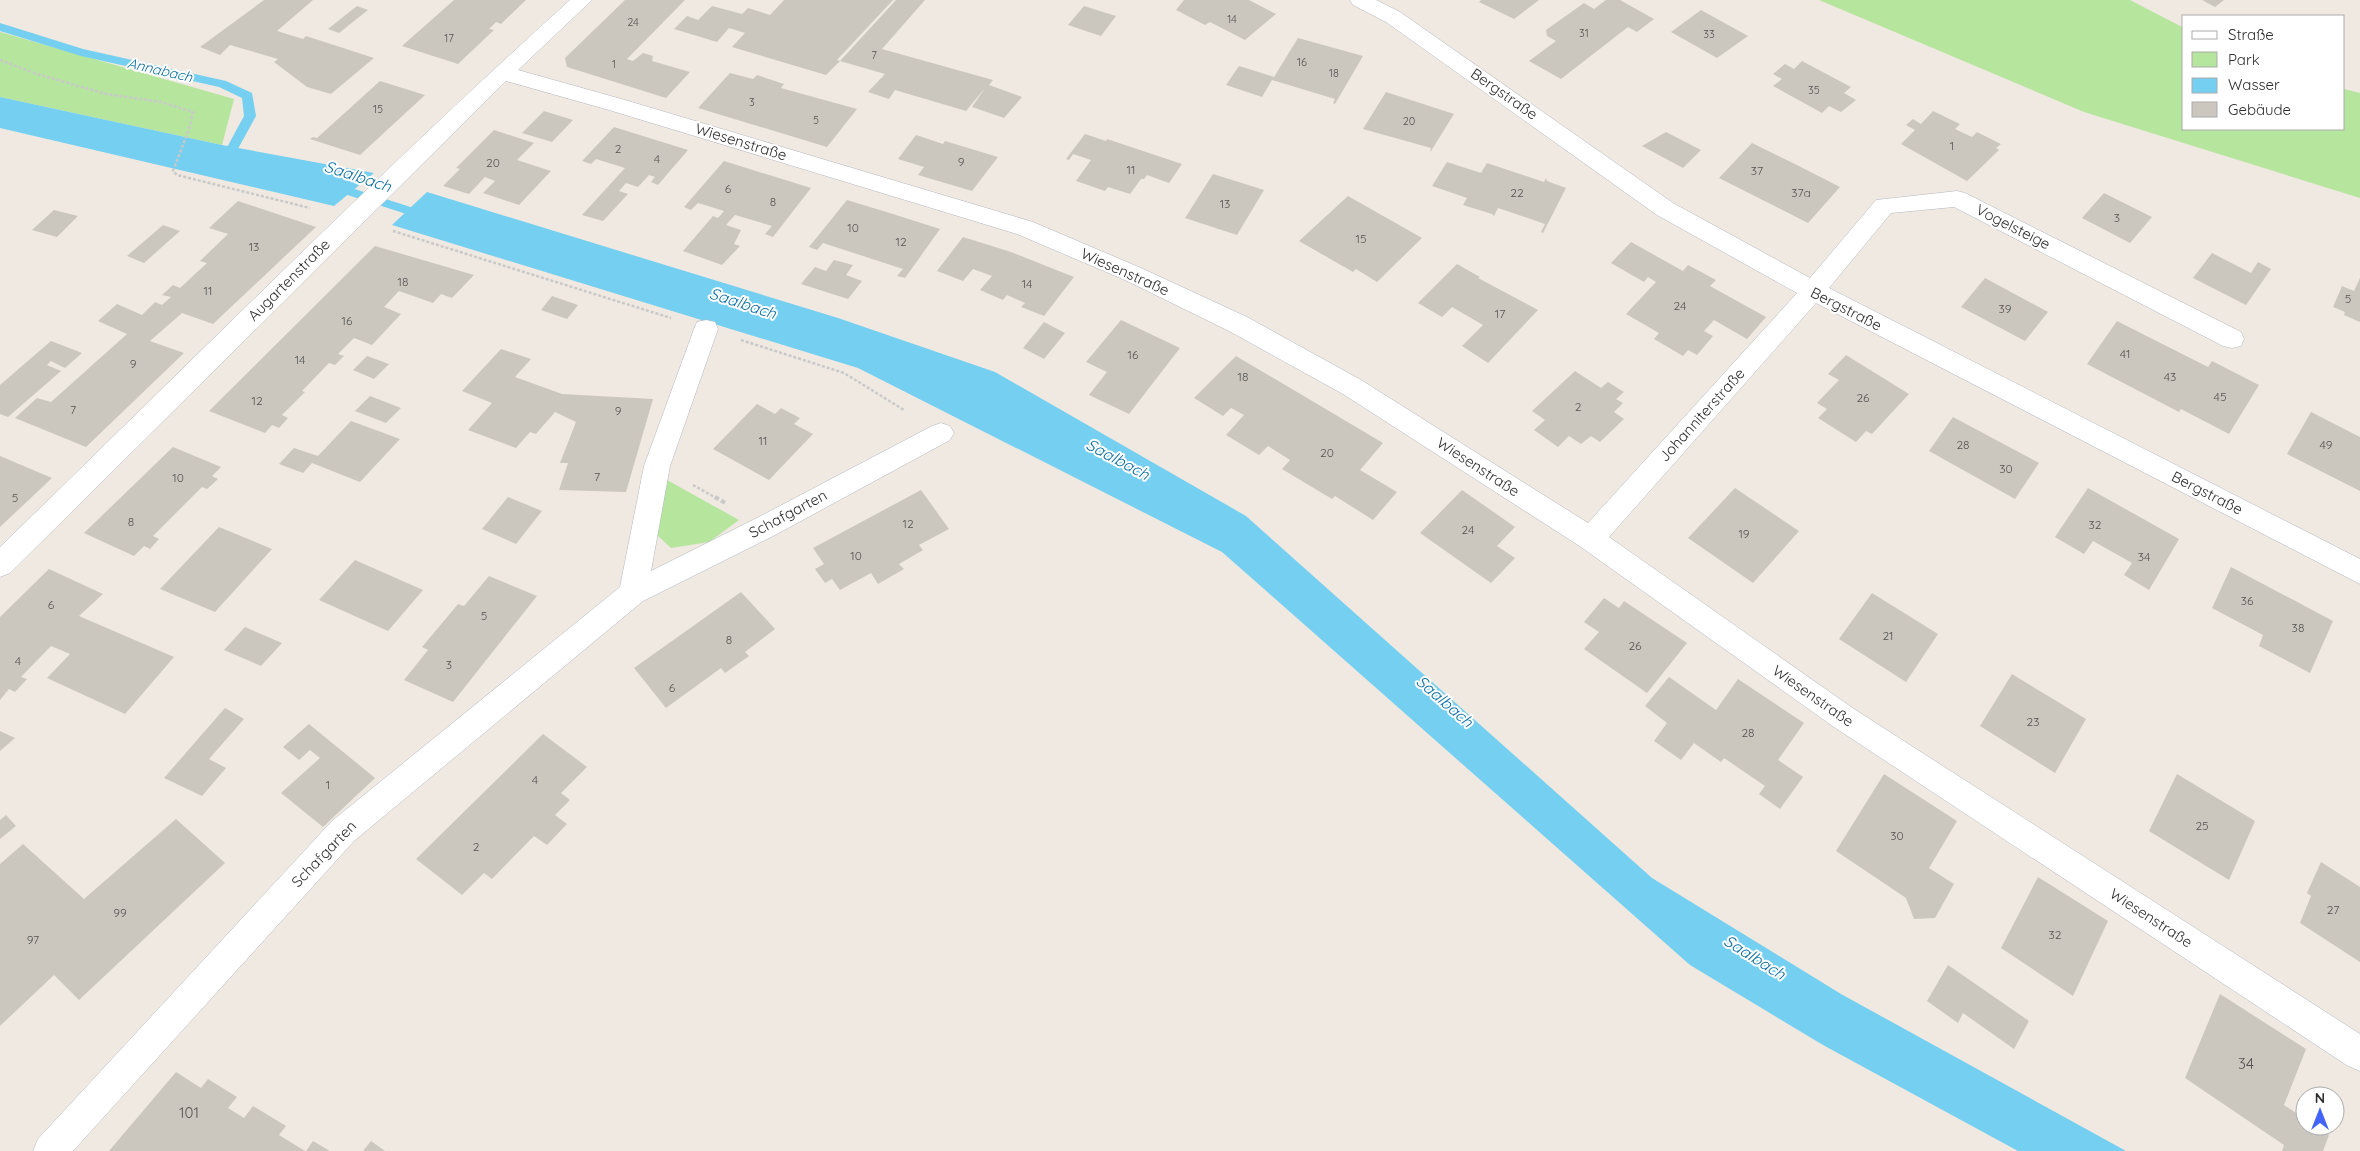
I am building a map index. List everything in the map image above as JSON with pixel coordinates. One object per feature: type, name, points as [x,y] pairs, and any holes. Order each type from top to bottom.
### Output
[{"type":"street","name":"Augartenstraße","points":[[0,565],[352,218],[406,168],[502,73],[582,0]]},
{"type":"street","name":"Bergstraße","points":[[1360,0],[1393,17],[1665,209],[1813,292],[2360,572]]},
{"type":"street","name":"Wiesenstraße","points":[[502,73],[617,105],[1025,228],[1124,270],[1238,324],[1352,386],[1591,540],[1844,718],[2360,1054]]},
{"type":"street","name":"Vogelsteige","points":[[1813,292],[1884,206],[1957,199],[2232,339]]},
{"type":"street","name":"Johanniterstraße","points":[[1591,540],[1813,292]]},
{"type":"street","points":[[633,593],[657,466],[706,329]]},
{"type":"street","name":"Schafgarten","points":[[50,1151],[343,831],[633,593],[767,526],[941,433]]},
{"type":"path","points":[[0,60],[37,74],[106,94],[161,102],[193,112],[189,129],[173,171],[177,174],[352,218],[844,373],[941,433]]},
{"type":"path","points":[[657,466],[767,526]]},
{"type":"green space","points":[[1819,0],[2130,0],[2182,27],[2182,130],[2345,130],[2345,89],[2360,93],[2360,198],[2084,112]]},
{"type":"green space","points":[[0,32],[234,99],[222,145],[0,97]]},
{"type":"green space","points":[[667,480],[739,520],[709,542],[671,548],[656,534]]},
{"type":"water","points":[[0,97],[222,145],[374,173],[334,206],[0,128]]},
{"type":"water","points":[[427,192],[838,318],[995,372],[1246,516],[1652,878],[1841,994],[2126,1151],[2018,1151],[1823,1045],[1690,965],[1222,552],[858,368],[392,225]]},
{"type":"building","points":[[264,0],[313,0],[277,31],[303,39],[306,36],[374,58],[331,94],[307,87],[274,62],[278,59],[230,45],[220,55],[200,47]]},
{"type":"building","points":[[454,0],[526,0],[501,24],[496,22],[489,29],[494,30],[458,64],[402,46]]},
{"type":"building","points":[[625,0],[685,0],[627,59],[633,61],[643,53],[653,56],[652,61],[690,72],[666,98],[567,67],[565,58]]},
{"type":"building","points":[[784,0],[893,0],[837,60],[840,61],[826,75],[732,47],[745,33],[729,28],[717,42],[674,29],[687,16],[698,20],[712,6],[742,14],[748,8],[770,15]]},
{"type":"building","points":[[896,0],[925,0],[882,49],[993,80],[989,85],[1022,97],[1004,118],[972,107],[985,88],[966,111],[895,90],[889,99],[868,92],[885,74],[840,61]]},
{"type":"building","points":[[1184,0],[1249,0],[1276,14],[1245,40],[1210,22],[1205,25],[1176,10]]},
{"type":"building","points":[[1481,0],[1539,0],[1514,19],[1479,2]]},
{"type":"building","points":[[1606,0],[1620,0],[1654,19],[1637,32],[1628,27],[1561,79],[1529,61],[1556,41],[1547,36],[1546,30],[1584,3],[1594,9]]},
{"type":"building","points":[[2202,0],[2224,0],[2215,7]]},
{"type":"building","points":[[357,6],[368,10],[339,33],[328,29]]},
{"type":"building","points":[[1084,6],[1116,16],[1101,36],[1068,25]]},
{"type":"building","points":[[1701,10],[1748,36],[1717,58],[1671,32]]},
{"type":"building","points":[[1298,38],[1363,56],[1335,104],[1333,103],[1335,99],[1272,80],[1262,97],[1226,85],[1239,66],[1274,77]]},
{"type":"building","points":[[1802,61],[1851,87],[1844,93],[1856,100],[1841,112],[1829,106],[1822,113],[1773,86],[1782,79],[1773,74],[1785,64],[1794,69]]},
{"type":"building","points":[[730,73],[753,79],[757,75],[784,84],[781,88],[857,109],[827,147],[698,108]]},
{"type":"building","points":[[380,81],[425,95],[360,155],[310,139],[313,137],[317,138]]},
{"type":"building","points":[[1386,92],[1454,114],[1431,151],[1431,148],[1363,129]]},
{"type":"building","points":[[544,111],[573,120],[552,142],[522,133]]},
{"type":"building","points":[[1933,111],[1960,124],[1955,129],[1972,137],[1977,132],[2001,144],[1996,148],[1999,150],[1967,181],[1901,144],[1915,130],[1906,125],[1913,119],[1921,124]]},
{"type":"building","points":[[614,127],[688,150],[658,185],[651,182],[655,177],[649,175],[638,187],[626,183],[619,191],[628,194],[603,221],[582,215],[625,168],[596,159],[591,164],[582,161]]},
{"type":"building","points":[[494,130],[534,143],[517,160],[551,171],[519,205],[483,193],[495,181],[485,177],[469,194],[443,186],[460,169],[456,168]]},
{"type":"building","points":[[1666,132],[1701,150],[1683,168],[1642,146]]},
{"type":"building","points":[[1085,134],[1106,141],[1107,139],[1182,164],[1169,183],[1147,175],[1144,179],[1141,179],[1130,194],[1108,187],[1105,191],[1076,181],[1091,160],[1073,154],[1069,160],[1066,159]]},
{"type":"building","points":[[916,135],[943,144],[945,141],[998,157],[972,191],[918,175],[924,167],[898,159]]},
{"type":"building","points":[[1752,143],[1840,187],[1808,223],[1719,178]]},
{"type":"building","points":[[724,161],[811,188],[773,237],[765,234],[772,226],[735,215],[726,225],[741,230],[734,244],[740,246],[722,265],[683,251],[713,216],[718,218],[724,211],[698,203],[691,210],[684,207]]},
{"type":"building","points":[[1447,162],[1481,173],[1487,163],[1544,182],[1546,178],[1547,181],[1566,188],[1543,233],[1541,232],[1545,224],[1498,208],[1494,216],[1463,205],[1467,198],[1432,186]]},
{"type":"building","points":[[1213,174],[1264,190],[1237,235],[1185,218]]},
{"type":"building","points":[[2104,193],[2152,217],[2130,243],[2082,218]]},
{"type":"building","points":[[1348,196],[1422,238],[1377,282],[1356,269],[1353,272],[1299,241]]},
{"type":"building","points":[[847,200],[940,229],[905,278],[897,276],[903,269],[823,243],[817,250],[809,247]]},
{"type":"building","points":[[238,201],[316,227],[213,324],[182,313],[150,341],[184,353],[86,447],[15,418],[37,398],[51,402],[127,334],[98,321],[117,304],[142,315],[155,302],[162,305],[171,297],[162,295],[173,285],[180,288],[207,263],[200,261],[228,234],[209,228]]},
{"type":"building","points":[[54,210],[78,216],[57,237],[32,230]]},
{"type":"building","points":[[163,225],[180,231],[144,263],[127,256]]},
{"type":"building","points":[[963,237],[1011,252],[1074,277],[1044,316],[1021,307],[1025,303],[1007,295],[1003,300],[980,290],[992,276],[973,269],[963,281],[937,271]]},
{"type":"building","points":[[1631,242],[1683,271],[1688,265],[1716,280],[1710,286],[1766,317],[1747,339],[1714,320],[1704,331],[1713,336],[1697,355],[1688,350],[1683,356],[1654,339],[1659,333],[1626,314],[1656,282],[1648,277],[1644,282],[1611,263]]},
{"type":"building","points":[[375,246],[474,275],[452,298],[441,294],[433,303],[399,291],[384,307],[401,314],[372,345],[354,338],[338,354],[344,356],[335,365],[329,363],[302,391],[305,392],[282,415],[288,418],[279,428],[272,425],[265,433],[209,411]]},
{"type":"building","points":[[2212,253],[2251,273],[2258,262],[2271,269],[2246,305],[2193,278]]},
{"type":"building","points":[[834,260],[853,265],[846,275],[862,281],[848,299],[801,284],[815,267],[826,271]]},
{"type":"building","points":[[1457,264],[1480,277],[1478,278],[1538,310],[1488,363],[1462,346],[1483,325],[1452,307],[1442,317],[1418,303]]},
{"type":"building","points":[[1985,278],[2048,312],[2025,341],[1961,307]]},
{"type":"building","points":[[2360,278],[2360,322],[2344,315],[2345,312],[2333,307],[2342,286],[2354,291]]},
{"type":"building","points":[[552,296],[578,305],[567,319],[541,310]]},
{"type":"building","points":[[1121,320],[1180,348],[1129,414],[1089,395],[1107,372],[1086,362]]},
{"type":"building","points":[[2117,321],[2208,367],[2212,361],[2259,385],[2229,434],[2181,409],[2179,412],[2087,364]]},
{"type":"building","points":[[1044,322],[1065,333],[1044,359],[1023,348]]},
{"type":"building","points":[[51,341],[82,353],[65,368],[51,361],[47,365],[61,371],[8,417],[0,414],[0,385]]},
{"type":"building","points":[[501,349],[531,359],[515,377],[562,394],[653,399],[626,492],[559,490],[568,463],[560,463],[576,422],[555,412],[536,434],[530,432],[516,448],[468,430],[492,403],[462,391]]},
{"type":"building","points":[[1846,355],[1909,394],[1872,434],[1866,431],[1856,442],[1818,418],[1827,409],[1817,403],[1839,380],[1828,374]]},
{"type":"building","points":[[367,356],[389,364],[374,379],[353,370]]},
{"type":"building","points":[[1236,356],[1383,443],[1360,470],[1397,492],[1373,520],[1335,496],[1332,499],[1282,469],[1290,460],[1268,446],[1259,455],[1226,435],[1244,415],[1231,408],[1223,416],[1194,398]]},
{"type":"building","points":[[1575,371],[1601,388],[1608,382],[1624,392],[1616,399],[1623,403],[1614,412],[1624,419],[1600,442],[1591,436],[1581,444],[1569,436],[1558,447],[1534,430],[1545,420],[1532,411]]},
{"type":"building","points":[[370,396],[401,408],[386,423],[355,411]]},
{"type":"building","points":[[757,404],[775,414],[781,408],[800,418],[794,424],[813,434],[769,480],[713,449]]},
{"type":"building","points":[[2311,412],[2360,437],[2360,491],[2287,454]]},
{"type":"building","points":[[1953,417],[2039,463],[2015,499],[1929,451]]},
{"type":"building","points":[[351,421],[400,439],[360,482],[312,463],[303,473],[279,464],[294,448],[318,456]]},
{"type":"building","points":[[173,447],[221,467],[212,476],[218,479],[207,489],[202,487],[153,536],[159,539],[150,549],[144,546],[134,556],[84,533]]},
{"type":"building","points":[[0,456],[52,478],[0,527]]},
{"type":"building","points":[[1735,488],[1799,531],[1753,583],[1688,538]]},
{"type":"building","points":[[2088,488],[2179,539],[2149,590],[2124,575],[2132,563],[2093,541],[2084,554],[2055,537]]},
{"type":"building","points":[[921,490],[949,529],[919,545],[923,550],[899,564],[904,569],[878,584],[871,573],[840,590],[832,579],[825,583],[815,569],[824,564],[813,548]]},
{"type":"building","points":[[1462,490],[1515,527],[1497,546],[1515,558],[1491,583],[1420,533]]},
{"type":"building","points":[[508,497],[542,511],[516,544],[482,529]]},
{"type":"building","points":[[219,527],[272,549],[215,612],[160,589]]},
{"type":"building","points":[[355,560],[423,590],[388,631],[319,600]]},
{"type":"building","points":[[2231,567],[2333,621],[2310,673],[2259,646],[2263,635],[2212,608]]},
{"type":"building","points":[[49,569],[103,594],[79,616],[174,657],[125,714],[47,678],[70,654],[51,646],[21,677],[27,679],[15,692],[9,689],[0,700],[0,617]]},
{"type":"building","points":[[489,576],[537,596],[453,702],[404,680],[428,650],[422,647],[458,604],[464,606]]},
{"type":"building","points":[[741,592],[775,629],[745,652],[749,656],[725,673],[721,668],[666,708],[634,668]]},
{"type":"building","points":[[1872,593],[1938,634],[1906,682],[1839,639]]},
{"type":"building","points":[[1604,598],[1619,608],[1624,601],[1687,643],[1647,693],[1584,649],[1599,632],[1584,622]]},
{"type":"building","points":[[245,627],[282,643],[261,666],[224,650]]},
{"type":"building","points":[[2012,674],[2086,719],[2055,773],[1980,726]]},
{"type":"building","points":[[1669,677],[1716,710],[1738,679],[1804,723],[1778,760],[1803,777],[1780,809],[1759,794],[1765,786],[1724,758],[1721,762],[1694,743],[1681,760],[1654,741],[1667,723],[1645,706]]},
{"type":"building","points":[[225,708],[244,719],[209,759],[226,768],[202,796],[164,778]]},
{"type":"building","points":[[309,724],[375,778],[323,827],[281,793],[320,758],[310,750],[299,760],[283,747]]},
{"type":"building","points":[[0,731],[15,738],[0,751]]},
{"type":"building","points":[[543,734],[587,767],[561,793],[570,800],[555,815],[567,824],[547,845],[534,836],[492,879],[484,873],[462,895],[416,859]]},
{"type":"building","points":[[1884,774],[1957,821],[1929,868],[1954,884],[1935,918],[1914,919],[1906,898],[1836,851]]},
{"type":"building","points":[[2177,774],[2255,821],[2229,880],[2149,831]]},
{"type":"building","points":[[6,815],[16,826],[0,839],[0,820]]},
{"type":"building","points":[[176,819],[225,863],[79,1000],[54,975],[0,1026],[0,864],[23,844],[84,899]]},
{"type":"building","points":[[2321,862],[2360,887],[2360,962],[2300,923],[2311,896],[2307,893]]},
{"type":"building","points":[[2038,877],[2108,921],[2073,996],[2001,948]]},
{"type":"building","points":[[1948,965],[2029,1021],[2014,1049],[1963,1013],[1958,1023],[1927,1001]]},
{"type":"building","points":[[2220,994],[2306,1049],[2284,1105],[2295,1112],[2295,1136],[2329,1136],[2323,1151],[2282,1151],[2284,1145],[2185,1078]]},
{"type":"building","points":[[176,1072],[201,1088],[208,1079],[237,1097],[228,1108],[244,1118],[253,1106],[286,1126],[279,1135],[305,1151],[109,1151]]},
{"type":"building","points":[[313,1141],[330,1151],[306,1151]]},
{"type":"building","points":[[371,1141],[385,1151],[363,1151]]},
{"type":"waterway","name":"Annabach","points":[[0,27],[81,52],[222,84],[248,96],[250,116],[224,164]]},
{"type":"waterway","name":"Saalbach","points":[[333,186],[425,216]]}]
